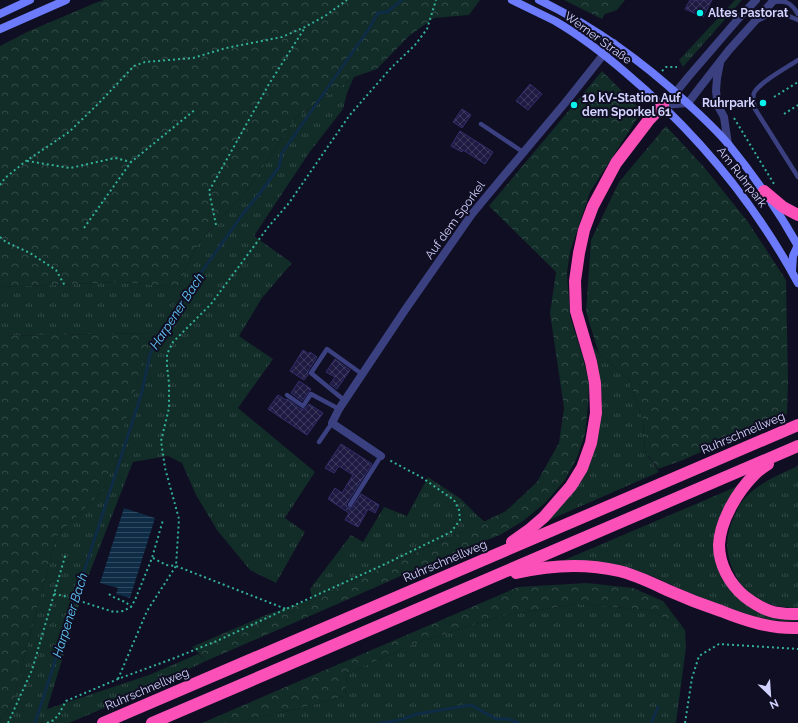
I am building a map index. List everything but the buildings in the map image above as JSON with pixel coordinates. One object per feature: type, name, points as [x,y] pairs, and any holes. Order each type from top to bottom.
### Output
[{"type":"highway","points":[[463,568],[485,558],[512,542],[544,518],[559,502],[582,468],[591,443],[596,413],[595,383],[591,362],[576,311],[575,281],[579,252],[584,230],[593,206],[616,163],[648,121],[663,105]]},
{"type":"highway","points":[[770,189],[774,200],[798,215]]},
{"type":"highway","name":"Ruhrschnellweg","points":[[103,723],[798,425]]},
{"type":"highway","points":[[152,723],[798,446]]},
{"type":"highway","points":[[798,446],[785,452],[754,474],[742,489],[726,515],[722,527],[719,546],[725,572],[741,593],[765,610],[787,614],[798,614]]},
{"type":"highway","points":[[469,587],[531,569],[574,565],[598,567],[620,571],[640,578],[689,599],[753,623],[772,627],[798,628]]},
{"type":"main road","points":[[0,14],[30,0]]},
{"type":"main road","points":[[0,29],[66,0]]},
{"type":"main road","name":"Werner Straße","points":[[512,0],[555,22],[580,37],[604,54],[663,105]]},
{"type":"main road","name":"Werner Straße","points":[[539,0],[591,28],[614,43],[651,70],[676,92]]},
{"type":"main road","name":"Am Ruhrpark","points":[[676,92],[702,116],[770,189],[781,216],[798,245],[793,256],[792,272]]},
{"type":"main road","name":"Am Ruhrpark","points":[[663,105],[712,157],[753,209],[798,283]]},
{"type":"street","points":[[663,105],[756,0]]},
{"type":"street","points":[[663,105],[688,103],[729,50],[773,1]]},
{"type":"street","name":"Auf dem Sporkel","points":[[332,423],[344,400],[472,214],[614,43]]},
{"type":"street","points":[[720,62],[716,92],[718,106],[724,117],[728,144]]},
{"type":"street","points":[[332,423],[381,456]]},
{"type":"lane","points":[[773,1],[780,1],[791,5],[798,14]]},
{"type":"lane","points":[[752,23],[772,13],[782,13],[798,20]]},
{"type":"lane","points":[[798,60],[760,85],[754,92],[753,100],[755,108],[766,127],[798,177]]},
{"type":"lane","points":[[481,124],[523,152]]},
{"type":"lane","points":[[344,400],[311,373],[327,349],[362,374]]},
{"type":"lane","points":[[287,395],[303,406],[311,394],[339,409]]},
{"type":"lane","name":"Auf dem Sporkel","points":[[319,442],[332,423]]},
{"type":"lane","points":[[350,505],[381,456]]},
{"type":"path","points":[[0,185],[5,178],[26,161],[69,132],[134,66],[145,62],[193,58],[226,48],[282,37],[305,28],[347,0]]},
{"type":"path","points":[[118,679],[147,611],[176,566],[179,519],[165,468],[161,441],[169,408],[167,366],[168,354],[173,342],[211,304],[269,226],[289,203],[349,116],[390,68],[416,45],[427,29],[436,0]]},
{"type":"path","points":[[216,225],[209,192],[266,91],[305,28]]},
{"type":"path","points":[[666,67],[677,66]]},
{"type":"path","points":[[774,97],[798,82]]},
{"type":"path","points":[[784,114],[798,105]]},
{"type":"path","points":[[84,228],[131,162],[196,109]]},
{"type":"path","name":"Am Ruhrpark","points":[[731,113],[770,189]]},
{"type":"path","points":[[26,161],[70,168],[115,158],[131,162]]},
{"type":"path","points":[[0,238],[30,253],[56,270],[65,286]]},
{"type":"path","points":[[47,723],[54,720],[66,701],[219,640],[452,532],[460,520],[459,510],[454,500],[421,477],[381,456]]},
{"type":"path","points":[[54,594],[114,612],[123,611],[131,607],[136,600],[152,558],[163,520]]},
{"type":"path","points":[[8,723],[32,670],[66,553]]},
{"type":"path","points":[[152,558],[166,565],[176,566],[286,609]]},
{"type":"path","points":[[109,594],[126,602],[131,607]]},
{"type":"path","points":[[685,723],[692,678],[699,656],[719,644],[798,649]]},
{"type":"green space","points":[[104,0],[480,0],[469,15],[434,18],[409,36],[377,69],[354,77],[295,118],[249,188],[198,243],[178,287],[121,282],[0,287],[0,46],[27,32]]},
{"type":"green space","points":[[564,0],[625,0],[617,10],[605,14],[602,19]]},
{"type":"green space","points":[[735,0],[742,0],[683,67],[679,60]]},
{"type":"green space","points":[[602,71],[642,111],[590,192],[570,252],[567,273],[570,316],[589,383],[585,434],[577,458],[565,480],[545,503],[523,521],[500,535],[446,556],[206,661],[192,647],[266,615],[312,599],[458,534],[506,511],[537,482],[559,443],[564,408],[550,313],[556,272],[489,206],[571,108],[574,110],[578,105],[576,102]]},
{"type":"green space","points":[[354,77],[347,93],[343,109],[309,153],[254,236],[292,263],[262,298],[239,336],[273,359],[238,408],[315,472],[285,518],[305,532],[276,583],[250,570],[217,530],[196,495],[182,463],[168,456],[133,462],[86,582],[47,709],[149,675],[198,654],[206,661],[137,694],[69,723],[0,723],[13,700],[56,537],[103,490],[150,343],[156,333],[0,336],[0,287],[121,282],[178,287],[198,243],[249,188],[295,118]]},
{"type":"green space","points":[[666,126],[704,167],[748,222],[786,280],[788,382],[787,414],[683,460],[658,469],[645,451],[643,420],[629,380],[599,354],[586,312],[591,240],[619,182]]},
{"type":"green space","points":[[156,333],[150,343],[103,490],[56,537],[13,700],[0,721],[0,336]]},
{"type":"green space","points":[[593,346],[599,354],[629,380],[643,420],[645,451],[659,472],[547,521],[570,496],[601,417],[602,401],[600,382],[597,360]]},
{"type":"green space","points":[[798,466],[798,608],[791,608],[769,604],[749,594],[743,588],[732,568],[727,546],[731,523],[740,504],[746,497],[766,481]]},
{"type":"green space","points":[[428,477],[461,499],[485,522],[312,599],[310,589],[351,535],[363,542],[384,507],[407,516]]},
{"type":"green space","points":[[738,486],[739,487],[726,503],[716,528],[729,587],[798,618],[798,621],[766,620],[746,614],[701,598],[652,576],[629,568],[562,561]]},
{"type":"green space","points":[[587,583],[633,588],[663,601],[685,630],[650,610],[578,604],[500,616],[411,645],[347,674],[345,696],[237,723],[202,723],[518,587]]},
{"type":"green space","points":[[578,604],[650,610],[685,630],[686,647],[676,723],[237,723],[345,696],[347,674],[411,645],[500,616]]},
{"type":"water","points":[[124,508],[155,518],[130,598],[116,594],[118,588],[100,583]]},
{"type":"waterway","name":"Harpener Bach","points":[[35,723],[142,392],[150,354],[196,280],[242,215],[279,167],[282,153],[368,30],[378,13],[387,12],[402,0]]},
{"type":"waterway","points":[[380,723],[400,720],[417,714],[471,705],[496,719],[508,719],[519,723]]},
{"type":"waterway","points":[[651,723],[658,707]]},
{"type":"place","name":"Altes Pastorat","points":[[700,13]]},
{"type":"place","name":"Ruhrpark","points":[[763,103]]},
{"type":"place","name":"10 kV-Station Auf dem Sporkel 61","points":[[574,105]]}]
